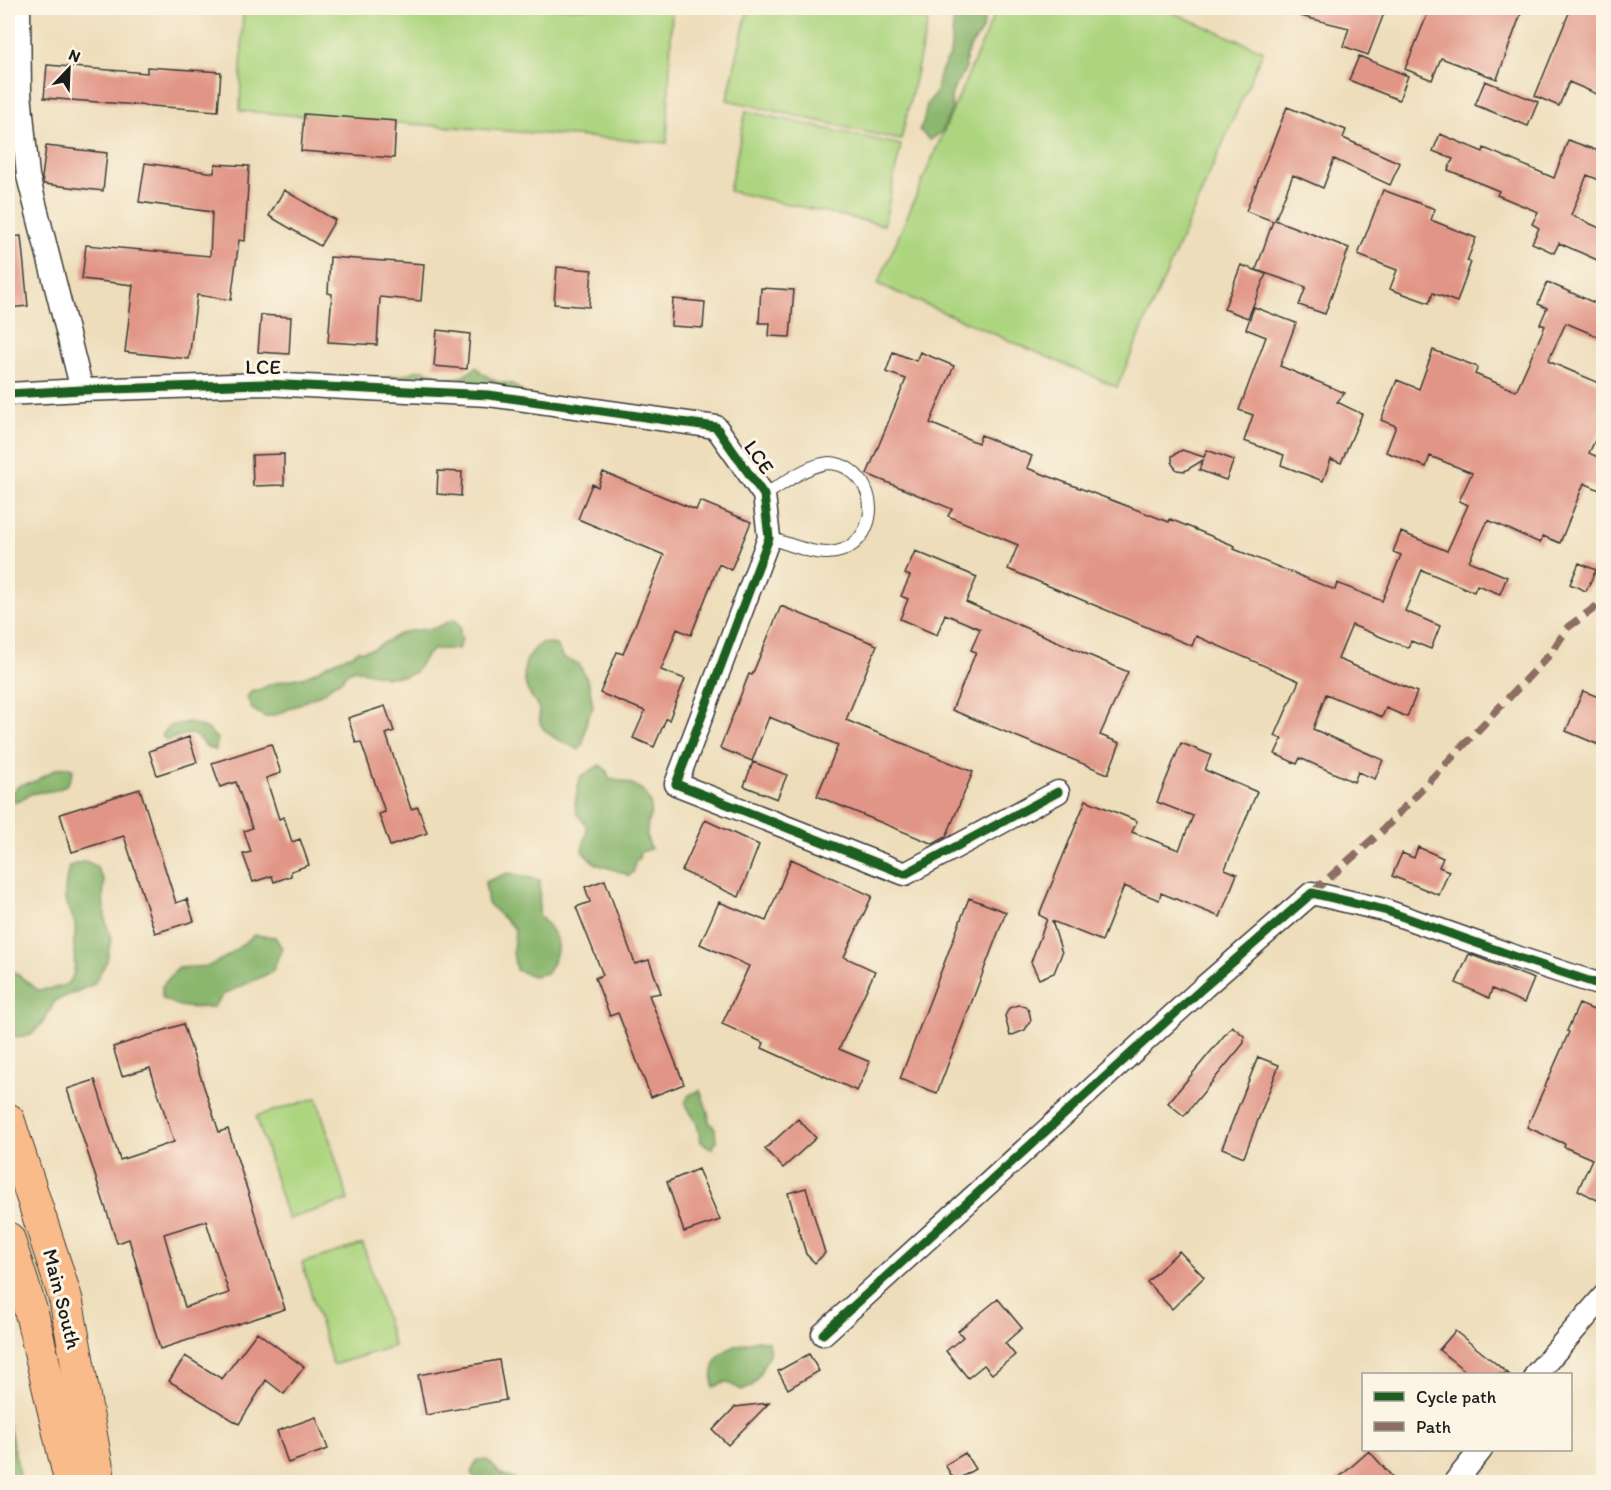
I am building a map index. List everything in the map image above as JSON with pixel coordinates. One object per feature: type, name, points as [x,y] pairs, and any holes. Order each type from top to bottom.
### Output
[{"type":"highway","name":"Main South","points":[[8,1121],[66,1300],[99,1482]]},
{"type":"highway","name":"Main South","points":[[8,1239],[32,1315],[71,1482]]},
{"type":"street","points":[[19,8],[20,93],[28,176],[82,390]]},
{"type":"street","name":"LCE","points":[[8,394],[265,384],[489,395],[716,427],[764,495],[769,538],[676,784],[905,874],[1058,792]]},
{"type":"street","points":[[823,1334],[1204,987],[1312,893],[1384,910],[1604,986]]},
{"type":"street","points":[[1537,1373],[1604,1296]]},
{"type":"street","points":[[1455,1482],[1478,1451]]},
{"type":"lane","points":[[764,495],[815,466],[832,463],[846,467],[858,476],[867,488],[871,502],[870,517],[865,531],[843,550],[828,553],[814,552],[769,538]]},
{"type":"green space","points":[[243,8],[672,8],[667,143],[240,111]]},
{"type":"green space","points":[[748,8],[868,8],[928,21],[901,140],[727,100]]},
{"type":"green space","points":[[895,8],[938,9],[937,16],[905,12]]},
{"type":"green space","points":[[961,8],[982,8],[983,27],[968,50],[966,68],[951,96],[952,108],[942,132],[930,140],[919,130],[923,124],[927,104],[936,93],[939,75],[950,55],[954,16]]},
{"type":"green space","points":[[997,8],[1162,8],[1263,51],[1117,387],[878,284]]},
{"type":"green space","points":[[746,111],[901,145],[884,225],[729,191]]},
{"type":"green space","points":[[476,367],[497,382],[512,384],[524,393],[386,382],[390,376],[400,376],[419,370],[441,377],[456,378]]},
{"type":"green space","points":[[453,620],[461,628],[459,635],[462,638],[458,649],[434,649],[425,657],[415,672],[405,676],[387,677],[354,669],[346,673],[342,680],[333,684],[325,692],[278,714],[265,717],[252,709],[247,697],[252,690],[306,676],[353,655],[358,650],[373,649],[403,632],[435,628]]},
{"type":"green space","points":[[541,643],[556,645],[563,658],[579,664],[589,684],[593,707],[587,719],[583,743],[579,750],[555,738],[541,726],[538,707],[527,689],[524,669],[528,658]]},
{"type":"green space","points":[[188,722],[208,729],[217,739],[216,750],[191,734],[166,741],[162,735],[170,726]]},
{"type":"green space","points":[[600,765],[607,771],[609,779],[636,786],[642,790],[649,801],[651,811],[647,834],[651,849],[640,852],[639,858],[635,861],[634,871],[629,876],[597,864],[582,851],[587,830],[585,823],[577,814],[575,804],[580,777]]},
{"type":"green space","points":[[68,767],[73,770],[70,780],[58,790],[34,793],[20,801],[12,802],[8,796],[20,785],[36,781],[58,768]]},
{"type":"green space","points":[[85,861],[96,866],[104,881],[103,899],[106,923],[111,938],[107,961],[94,984],[55,1001],[44,1021],[31,1035],[15,1037],[8,1023],[8,967],[38,990],[60,987],[71,980],[74,968],[75,927],[66,902],[65,886],[69,866]]},
{"type":"green space","points":[[508,873],[540,880],[539,915],[557,942],[556,956],[547,973],[533,976],[516,970],[513,952],[515,929],[488,904],[485,882]]},
{"type":"green space","points":[[254,935],[275,937],[282,948],[272,972],[224,994],[213,1007],[180,1006],[162,998],[162,986],[178,968],[209,966],[228,956]]},
{"type":"green space","points":[[700,1090],[709,1122],[715,1128],[716,1142],[712,1149],[701,1142],[697,1124],[685,1103],[689,1095]]},
{"type":"green space","points":[[317,1098],[348,1200],[288,1219],[256,1116]]},
{"type":"green space","points":[[363,1244],[394,1346],[333,1365],[302,1263]]},
{"type":"green space","points":[[758,1340],[769,1342],[769,1354],[753,1385],[742,1390],[726,1382],[713,1387],[714,1365],[718,1358],[730,1348]]},
{"type":"green space","points":[[8,1423],[18,1467],[20,1482],[8,1482]]},
{"type":"green space","points":[[477,1460],[487,1460],[501,1474],[522,1482],[478,1482],[471,1473]]},
{"type":"building","points":[[1297,8],[1386,8],[1368,55],[1343,46],[1349,28],[1296,15]]},
{"type":"building","points":[[1430,8],[1523,8],[1497,79],[1441,58],[1432,80],[1405,69]]},
{"type":"building","points":[[1571,8],[1604,8],[1604,97],[1569,82],[1559,106],[1535,96]]},
{"type":"building","points":[[1359,56],[1408,76],[1399,100],[1349,80]]},
{"type":"building","points":[[47,65],[147,73],[147,67],[221,72],[218,111],[44,98]]},
{"type":"building","points":[[1485,81],[1538,102],[1528,126],[1475,105]]},
{"type":"building","points":[[1287,107],[1346,130],[1343,138],[1400,163],[1390,185],[1334,159],[1323,188],[1293,175],[1275,220],[1349,248],[1325,314],[1299,305],[1306,287],[1256,270],[1273,221],[1246,211]]},
{"type":"building","points":[[304,114],[396,121],[394,158],[301,151]]},
{"type":"building","points":[[1440,134],[1483,152],[1484,148],[1554,178],[1568,140],[1604,153],[1604,182],[1587,175],[1571,215],[1604,230],[1604,263],[1559,243],[1554,253],[1532,243],[1539,228],[1532,224],[1538,212],[1497,195],[1499,191],[1448,170],[1453,159],[1433,151]]},
{"type":"building","points":[[46,146],[107,153],[103,191],[44,184],[42,178]]},
{"type":"building","points":[[145,163],[214,173],[215,164],[249,166],[245,241],[239,240],[231,300],[197,295],[189,359],[125,352],[133,285],[82,279],[86,245],[210,256],[212,212],[139,202]]},
{"type":"building","points":[[284,190],[335,220],[320,246],[269,216]]},
{"type":"building","points":[[1383,190],[1435,209],[1431,220],[1476,238],[1467,261],[1471,262],[1457,302],[1433,293],[1429,303],[1390,289],[1397,270],[1358,255]]},
{"type":"building","points":[[21,236],[28,306],[8,308],[8,237]]},
{"type":"building","points":[[330,257],[424,264],[421,301],[380,297],[377,345],[328,342],[332,294],[328,293]]},
{"type":"building","points":[[1241,265],[1266,274],[1248,318],[1224,309]]},
{"type":"building","points":[[557,267],[592,270],[589,307],[554,304]]},
{"type":"building","points":[[1547,282],[1604,307],[1604,339],[1566,323],[1548,361],[1604,385],[1604,422],[1589,453],[1604,460],[1604,492],[1584,483],[1560,543],[1543,536],[1540,543],[1488,520],[1469,561],[1507,577],[1500,594],[1477,585],[1474,592],[1422,570],[1405,611],[1440,626],[1431,649],[1411,641],[1408,648],[1352,625],[1338,659],[1417,692],[1407,717],[1386,708],[1382,717],[1326,694],[1313,729],[1383,760],[1375,779],[1358,772],[1354,782],[1300,758],[1297,764],[1275,754],[1282,739],[1275,736],[1299,681],[1196,636],[1192,646],[1008,569],[1018,545],[948,516],[952,509],[867,474],[906,379],[886,372],[893,352],[916,361],[920,352],[954,366],[930,423],[978,443],[981,435],[1032,456],[1027,468],[1169,522],[1170,519],[1235,546],[1234,549],[1335,590],[1337,583],[1382,601],[1401,555],[1393,552],[1401,532],[1447,551],[1468,505],[1459,501],[1472,473],[1430,456],[1426,467],[1386,452],[1396,426],[1381,420],[1397,380],[1419,389],[1433,350],[1478,367],[1475,374],[1516,391],[1545,326],[1540,324],[1547,308],[1538,304]]},
{"type":"building","points":[[761,288],[794,290],[790,337],[769,336],[770,323],[759,323]]},
{"type":"building","points":[[673,299],[705,302],[703,328],[671,326]]},
{"type":"building","points":[[1254,307],[1296,323],[1280,366],[1345,393],[1337,402],[1362,414],[1341,463],[1331,459],[1323,481],[1281,465],[1284,455],[1244,441],[1253,415],[1239,410],[1266,337],[1246,329]]},
{"type":"building","points":[[261,315],[291,317],[289,354],[258,352]]},
{"type":"building","points":[[437,330],[470,334],[467,369],[434,366]]},
{"type":"building","points":[[1182,450],[1204,457],[1207,450],[1234,460],[1226,480],[1199,470],[1203,460],[1185,471],[1177,470],[1172,464],[1172,456]]},
{"type":"building","points":[[284,454],[284,485],[253,486],[252,455]]},
{"type":"building","points":[[438,471],[462,472],[461,496],[437,494]]},
{"type":"building","points":[[603,472],[696,510],[700,501],[751,522],[731,570],[719,564],[691,635],[677,629],[661,670],[685,679],[669,720],[666,719],[654,747],[633,738],[645,711],[600,693],[617,652],[623,654],[664,555],[578,519],[592,484],[598,487]]},
{"type":"building","points":[[915,551],[977,577],[966,602],[1128,672],[1100,735],[1120,743],[1108,774],[952,710],[976,652],[971,650],[980,629],[945,614],[937,635],[900,619],[908,599],[901,596],[910,576],[905,574]]},
{"type":"building","points":[[1579,563],[1596,570],[1586,591],[1570,584]]},
{"type":"building","points":[[781,606],[877,645],[846,720],[973,772],[946,837],[933,844],[817,796],[838,745],[769,717],[752,761],[720,748],[749,674],[752,675]]},
{"type":"building","points":[[1583,691],[1604,699],[1604,747],[1566,731]]},
{"type":"building","points":[[385,706],[394,731],[386,734],[411,809],[418,807],[427,833],[390,846],[379,814],[385,812],[361,742],[356,743],[348,718]]},
{"type":"building","points":[[189,737],[197,762],[157,775],[149,751]]},
{"type":"building","points":[[1181,743],[1211,755],[1205,770],[1257,792],[1225,869],[1237,874],[1220,917],[1161,893],[1159,900],[1124,886],[1102,941],[1052,921],[1062,953],[1054,973],[1039,979],[1031,962],[1047,919],[1039,915],[1086,800],[1137,821],[1132,832],[1179,850],[1193,816],[1157,802]]},
{"type":"building","points":[[271,744],[281,773],[266,778],[279,819],[284,817],[292,842],[300,839],[309,865],[291,871],[291,876],[274,882],[272,876],[253,882],[243,854],[251,852],[244,831],[252,828],[236,782],[220,787],[212,763]]},
{"type":"building","points":[[753,762],[787,775],[777,799],[744,786]]},
{"type":"building","points":[[140,789],[176,903],[187,899],[194,921],[155,933],[124,836],[72,852],[60,814]]},
{"type":"building","points":[[705,820],[759,845],[739,897],[682,871]]},
{"type":"building","points":[[1418,847],[1443,858],[1439,867],[1449,871],[1439,895],[1392,876],[1402,853],[1414,858]]},
{"type":"building","points":[[791,859],[872,896],[844,957],[875,971],[839,1049],[870,1062],[857,1091],[762,1048],[764,1043],[722,1024],[749,966],[700,944],[719,902],[766,921]]},
{"type":"building","points":[[605,880],[635,964],[649,960],[661,993],[649,995],[684,1084],[651,1097],[618,1013],[610,1016],[595,978],[603,975],[576,907],[590,902],[585,887]]},
{"type":"building","points":[[969,898],[1006,912],[937,1093],[900,1079]]},
{"type":"building","points":[[1469,954],[1534,979],[1524,1003],[1492,989],[1489,998],[1456,983]]},
{"type":"building","points":[[1579,1004],[1604,1014],[1604,1187],[1597,1200],[1578,1190],[1592,1159],[1527,1127]]},
{"type":"building","points":[[1018,1005],[1025,1006],[1031,1020],[1025,1030],[1010,1036],[1005,1016],[1009,1008]]},
{"type":"building","points":[[183,1024],[219,1132],[228,1129],[285,1309],[160,1349],[129,1239],[117,1243],[67,1089],[95,1080],[120,1160],[174,1142],[150,1068],[122,1076],[113,1047]],"holes":[[[206,1221],[229,1293],[185,1307],[164,1234]]]},
{"type":"building","points":[[1232,1026],[1244,1036],[1244,1043],[1184,1116],[1168,1103]]},
{"type":"building","points":[[1258,1057],[1279,1065],[1244,1157],[1222,1148]]},
{"type":"building","points":[[798,1119],[816,1138],[783,1168],[765,1149]]},
{"type":"building","points":[[698,1169],[720,1220],[684,1232],[667,1182]]},
{"type":"building","points":[[806,1188],[825,1253],[815,1263],[806,1254],[788,1193]]},
{"type":"building","points":[[1179,1251],[1204,1277],[1172,1309],[1147,1282]]},
{"type":"building","points":[[998,1299],[1022,1328],[1005,1343],[1015,1355],[992,1374],[984,1365],[968,1378],[946,1351],[963,1337],[958,1331]]},
{"type":"building","points":[[1455,1331],[1508,1373],[1468,1373],[1439,1350]]},
{"type":"building","points":[[257,1332],[304,1367],[284,1394],[266,1380],[239,1424],[169,1381],[185,1356],[222,1379]]},
{"type":"building","points":[[809,1354],[819,1371],[788,1389],[778,1371]]},
{"type":"building","points":[[499,1360],[506,1400],[426,1415],[418,1375]]},
{"type":"building","points":[[769,1403],[728,1445],[713,1430],[735,1407]]},
{"type":"building","points":[[316,1417],[328,1449],[288,1463],[277,1431]]},
{"type":"building","points":[[1369,1451],[1397,1482],[1334,1482]]},
{"type":"building","points":[[965,1453],[975,1469],[955,1481],[945,1465]]},
{"type":"marked path","points":[[1312,893],[1383,830],[1551,653],[1568,627],[1604,601]]},
{"type":"cycle path","points":[[8,394],[265,384],[489,395],[716,427],[764,495],[769,538],[676,784],[905,874],[1058,792]]},
{"type":"cycle path","points":[[823,1334],[1204,987],[1312,893],[1384,910],[1604,986]]}]
